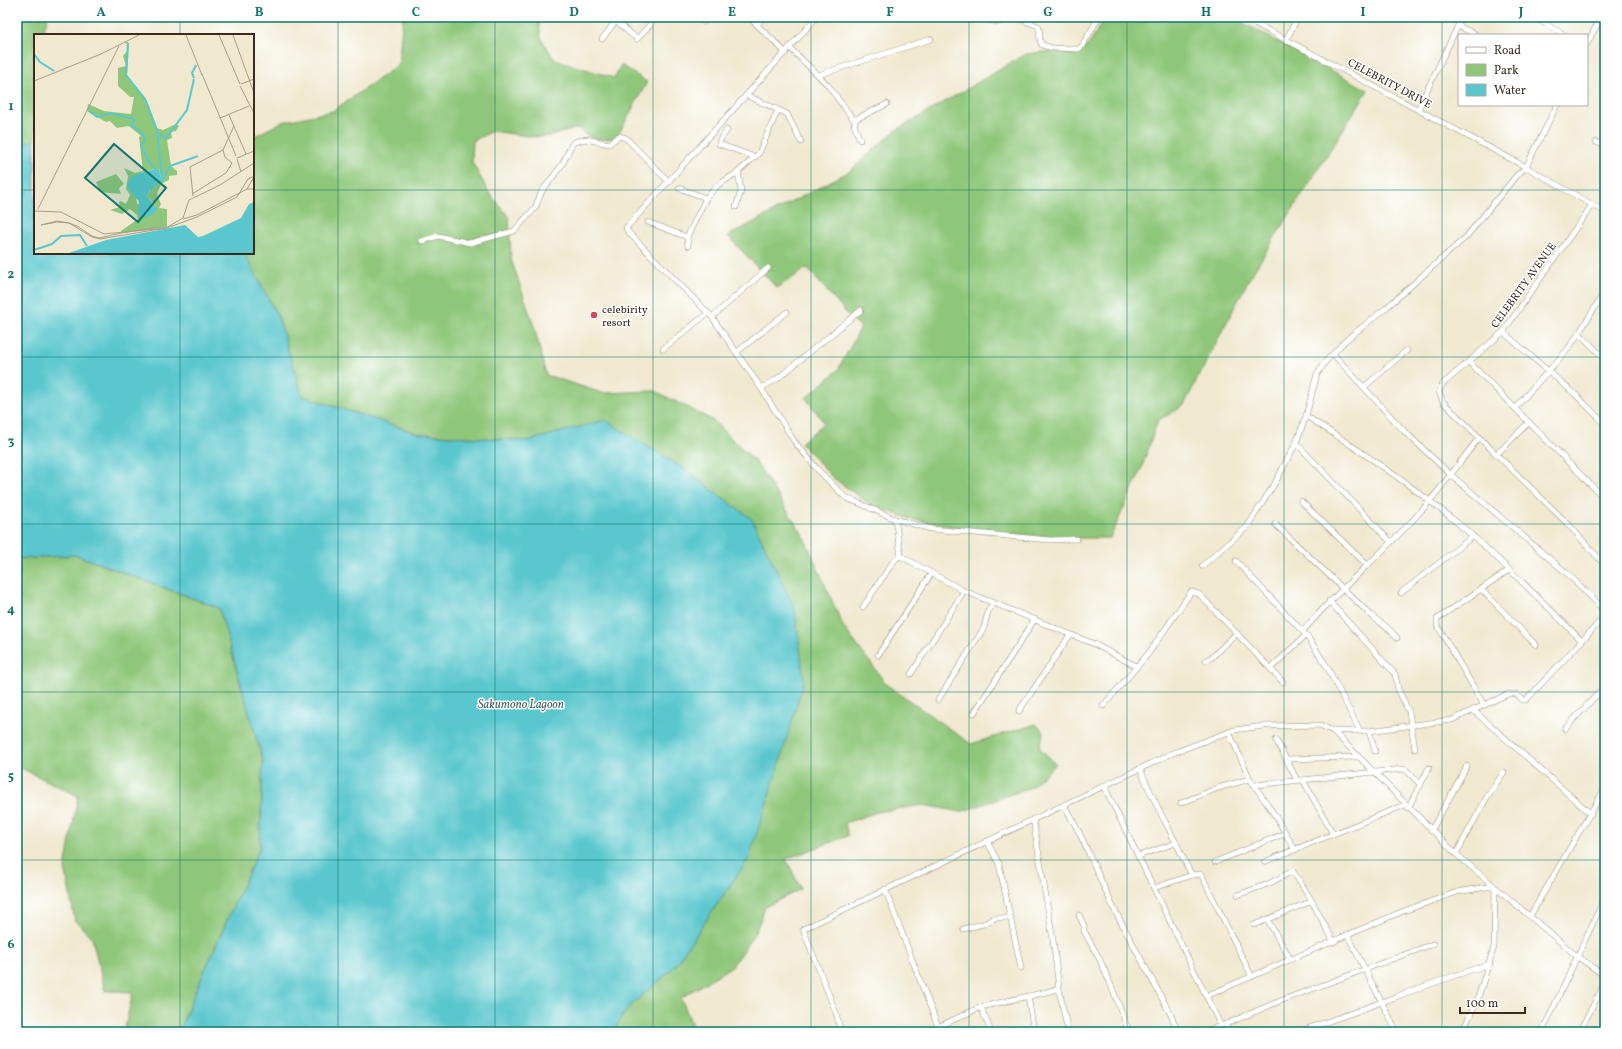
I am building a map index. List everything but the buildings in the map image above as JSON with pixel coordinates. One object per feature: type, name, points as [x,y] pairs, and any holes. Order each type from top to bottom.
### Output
[{"type":"street","points":[[602,39],[617,19],[637,39],[656,17]]},
{"type":"street","points":[[749,17],[818,74],[850,116],[856,119]]},
{"type":"street","points":[[758,24],[762,17]]},
{"type":"street","points":[[817,17],[626,228],[629,233],[710,315],[737,352],[794,441],[818,470],[845,497],[895,519],[937,531],[1050,540],[1076,539]]},
{"type":"street","points":[[963,17],[999,22],[1009,17]]},
{"type":"street","points":[[1014,17],[1038,26],[1040,29],[1040,42],[1042,45],[1075,50],[1082,46],[1099,17]]},
{"type":"street","name":"CELEBRITY DRIVE","points":[[1243,17],[1526,167],[1605,212]]},
{"type":"street","points":[[1286,40],[1298,17]]},
{"type":"street","points":[[1418,109],[1462,17]]},
{"type":"street","points":[[1533,17],[1563,34]]},
{"type":"street","points":[[1588,42],[1601,17]]},
{"type":"street","points":[[1458,26],[1475,34]]},
{"type":"street","points":[[818,74],[931,39]]},
{"type":"street","points":[[746,95],[778,110],[789,117],[801,142]]},
{"type":"street","points":[[860,140],[854,125],[856,119],[888,104]]},
{"type":"street","points":[[1202,566],[1247,527],[1275,483],[1296,443],[1306,416],[1317,374],[1346,340],[1386,308],[1466,238],[1516,176],[1526,167],[1556,106]]},
{"type":"street","points":[[688,246],[687,237],[706,198],[718,185],[738,172],[755,158],[763,147],[778,110]]},
{"type":"street","points":[[727,130],[719,144],[755,158]]},
{"type":"street","points":[[422,241],[438,236],[470,243],[514,231],[534,208],[542,191],[562,165],[571,146],[580,140],[592,140],[609,144],[619,136],[626,138],[669,182]]},
{"type":"street","points":[[1596,142],[1605,146]]},
{"type":"street","points":[[736,207],[741,191],[738,172]]},
{"type":"street","points":[[679,188],[706,198]]},
{"type":"street","name":"CELEBRITY AVENUE","points":[[1479,438],[1443,402],[1439,394],[1440,388],[1503,332],[1592,205]]},
{"type":"street","points":[[648,222],[687,237]]},
{"type":"street","points":[[663,349],[710,315],[768,268]]},
{"type":"street","points":[[1515,408],[1579,333],[1605,290]]},
{"type":"street","points":[[761,388],[777,379],[861,310]]},
{"type":"street","points":[[737,352],[787,312]]},
{"type":"street","points":[[1503,332],[1547,372],[1575,394],[1605,424]]},
{"type":"street","points":[[1579,333],[1605,359]]},
{"type":"street","points":[[1364,387],[1407,350]]},
{"type":"street","points":[[1333,354],[1405,432],[1451,475],[1530,540],[1570,576],[1605,611]]},
{"type":"street","points":[[1469,362],[1605,500]]},
{"type":"street","points":[[1306,416],[1342,439],[1429,501],[1473,536],[1582,641]]},
{"type":"street","points":[[1496,455],[1529,422]]},
{"type":"street","points":[[1271,668],[1304,633],[1329,601],[1391,542],[1429,501],[1479,438],[1565,521],[1601,561]]},
{"type":"street","points":[[1296,443],[1391,542]]},
{"type":"street","points":[[1301,501],[1367,564]]},
{"type":"street","points":[[895,519],[901,556],[964,591],[1094,644],[1136,666]]},
{"type":"street","points":[[1275,524],[1381,623],[1389,626],[1397,638]]},
{"type":"street","points":[[1401,594],[1473,536]]},
{"type":"street","points":[[863,607],[893,562],[898,556],[901,556]]},
{"type":"street","points":[[1236,561],[1304,633],[1326,665],[1360,731]]},
{"type":"street","points":[[1484,705],[1437,622],[1439,616],[1482,590],[1510,570]]},
{"type":"street","points":[[878,656],[931,574]]},
{"type":"street","points":[[1482,590],[1536,645]]},
{"type":"street","points":[[911,674],[964,591]]},
{"type":"street","points":[[1103,706],[1156,644],[1191,592],[1199,594],[1238,633],[1283,682]]},
{"type":"street","points":[[1329,601],[1395,674],[1398,689],[1409,712],[1415,749]]},
{"type":"street","points":[[938,700],[984,628],[988,611],[994,603]]},
{"type":"street","points":[[1333,732],[1369,731],[1452,720],[1511,694],[1516,694],[1523,700],[1527,699],[1605,616]]},
{"type":"street","points":[[974,713],[1035,619]]},
{"type":"street","points":[[1206,660],[1211,658],[1238,633]]},
{"type":"street","points":[[1019,711],[1070,635]]},
{"type":"street","points":[[1564,729],[1605,686]]},
{"type":"street","points":[[1473,710],[1591,814]]},
{"type":"street","points":[[841,1032],[836,1013],[803,930],[885,889],[1140,768],[1229,732],[1264,726],[1320,725],[1333,732],[1431,831],[1456,854],[1578,957],[1605,976]]},
{"type":"street","points":[[1369,731],[1375,751]]},
{"type":"street","points":[[1229,732],[1250,779],[1255,784],[1295,850]]},
{"type":"street","points":[[1276,740],[1297,780]]},
{"type":"street","points":[[1286,759],[1357,757]]},
{"type":"street","points":[[1431,831],[1467,766]]},
{"type":"street","points":[[1140,768],[1147,786],[1192,875]]},
{"type":"street","points":[[1264,862],[1407,806],[1421,785],[1429,768]]},
{"type":"street","points":[[1255,784],[1406,770],[1421,785]]},
{"type":"street","points":[[1456,854],[1487,797],[1504,772]]},
{"type":"street","points":[[1181,803],[1218,788],[1250,779]]},
{"type":"street","points":[[1303,780],[1334,834]]},
{"type":"street","points":[[1104,786],[1206,996],[1228,1032]]},
{"type":"street","points":[[1530,916],[1605,788]]},
{"type":"street","points":[[1064,805],[1079,832],[1113,907],[1171,1015],[1178,1032]]},
{"type":"street","points":[[1033,819],[1053,940],[1058,989],[1068,1032]]},
{"type":"street","points":[[1215,862],[1286,833]]},
{"type":"street","points":[[987,841],[999,864],[1021,968]]},
{"type":"street","points":[[1138,856],[1176,842]]},
{"type":"street","points":[[1238,895],[1268,884],[1293,871],[1312,901],[1334,942]]},
{"type":"street","points":[[1154,888],[1192,875],[1201,874],[1252,977]]},
{"type":"street","points":[[1206,996],[1401,912],[1450,895],[1474,889],[1494,887]]},
{"type":"street","points":[[1462,1032],[1477,1001],[1490,964],[1494,947],[1496,923],[1494,887]]},
{"type":"street","points":[[885,889],[939,1030]]},
{"type":"street","points":[[1542,1032],[1605,897]]},
{"type":"street","points":[[1254,925],[1312,901]]},
{"type":"street","points":[[1079,915],[1084,926],[1084,931],[1099,958],[1113,990],[1128,1032]]},
{"type":"street","points":[[964,928],[983,924],[995,918],[1011,918]]},
{"type":"street","points":[[1267,919],[1291,960]]},
{"type":"street","points":[[1348,936],[1397,1032]]},
{"type":"street","points":[[1202,1032],[1223,1025],[1280,1001],[1433,944]]},
{"type":"street","points":[[1297,1032],[1442,979],[1490,964]]},
{"type":"street","points":[[1579,1032],[1605,983]]},
{"type":"street","points":[[923,1032],[939,1030],[981,1007],[1058,989]]},
{"type":"street","points":[[1028,996],[1034,1032]]},
{"type":"street","points":[[981,1007],[992,1032]]},
{"type":"green space","points":[[17,17],[48,17],[42,34],[34,34],[34,141],[17,143]]},
{"type":"green space","points":[[403,17],[538,17],[541,38],[554,59],[614,78],[621,65],[647,82],[617,137],[606,139],[591,138],[578,128],[550,136],[535,137],[492,131],[473,141],[472,162],[489,193],[509,217],[511,259],[534,326],[546,375],[602,393],[655,391],[712,420],[755,461],[803,535],[844,628],[887,685],[971,744],[1036,724],[1044,732],[1039,747],[1056,764],[1031,787],[961,812],[923,805],[877,812],[845,823],[848,836],[786,859],[801,889],[765,907],[756,931],[732,966],[681,998],[695,1032],[612,1032],[628,1008],[673,968],[749,858],[605,420],[529,441],[420,434],[302,396],[278,317],[245,254],[254,254],[254,136],[282,122],[333,111],[398,65]]},
{"type":"green space","points":[[1105,17],[1232,17],[1368,90],[1250,277],[1184,405],[1158,420],[1141,470],[1110,538],[1064,538],[977,531],[911,519],[874,507],[832,477],[801,443],[824,423],[806,398],[838,370],[861,327],[848,315],[807,268],[777,288],[728,236],[850,171],[895,131],[1026,54],[1054,51],[1075,55],[1089,44]]},
{"type":"green space","points":[[76,555],[219,608],[263,761],[260,847],[195,992],[179,1032],[124,1032],[133,992],[105,991],[92,938],[75,921],[65,868],[78,796],[17,766],[17,559]]},
{"type":"water","name":"Sakumono Lagoon","points":[[34,141],[34,254],[245,254],[278,317],[302,396],[420,434],[528,441],[605,420],[678,465],[752,519],[795,610],[804,680],[749,858],[673,968],[628,1008],[612,1032],[179,1032],[195,992],[260,847],[263,761],[219,608],[76,555],[17,559],[17,143]]},
{"type":"place","name":"celebirity resort","points":[[594,315]]}]
